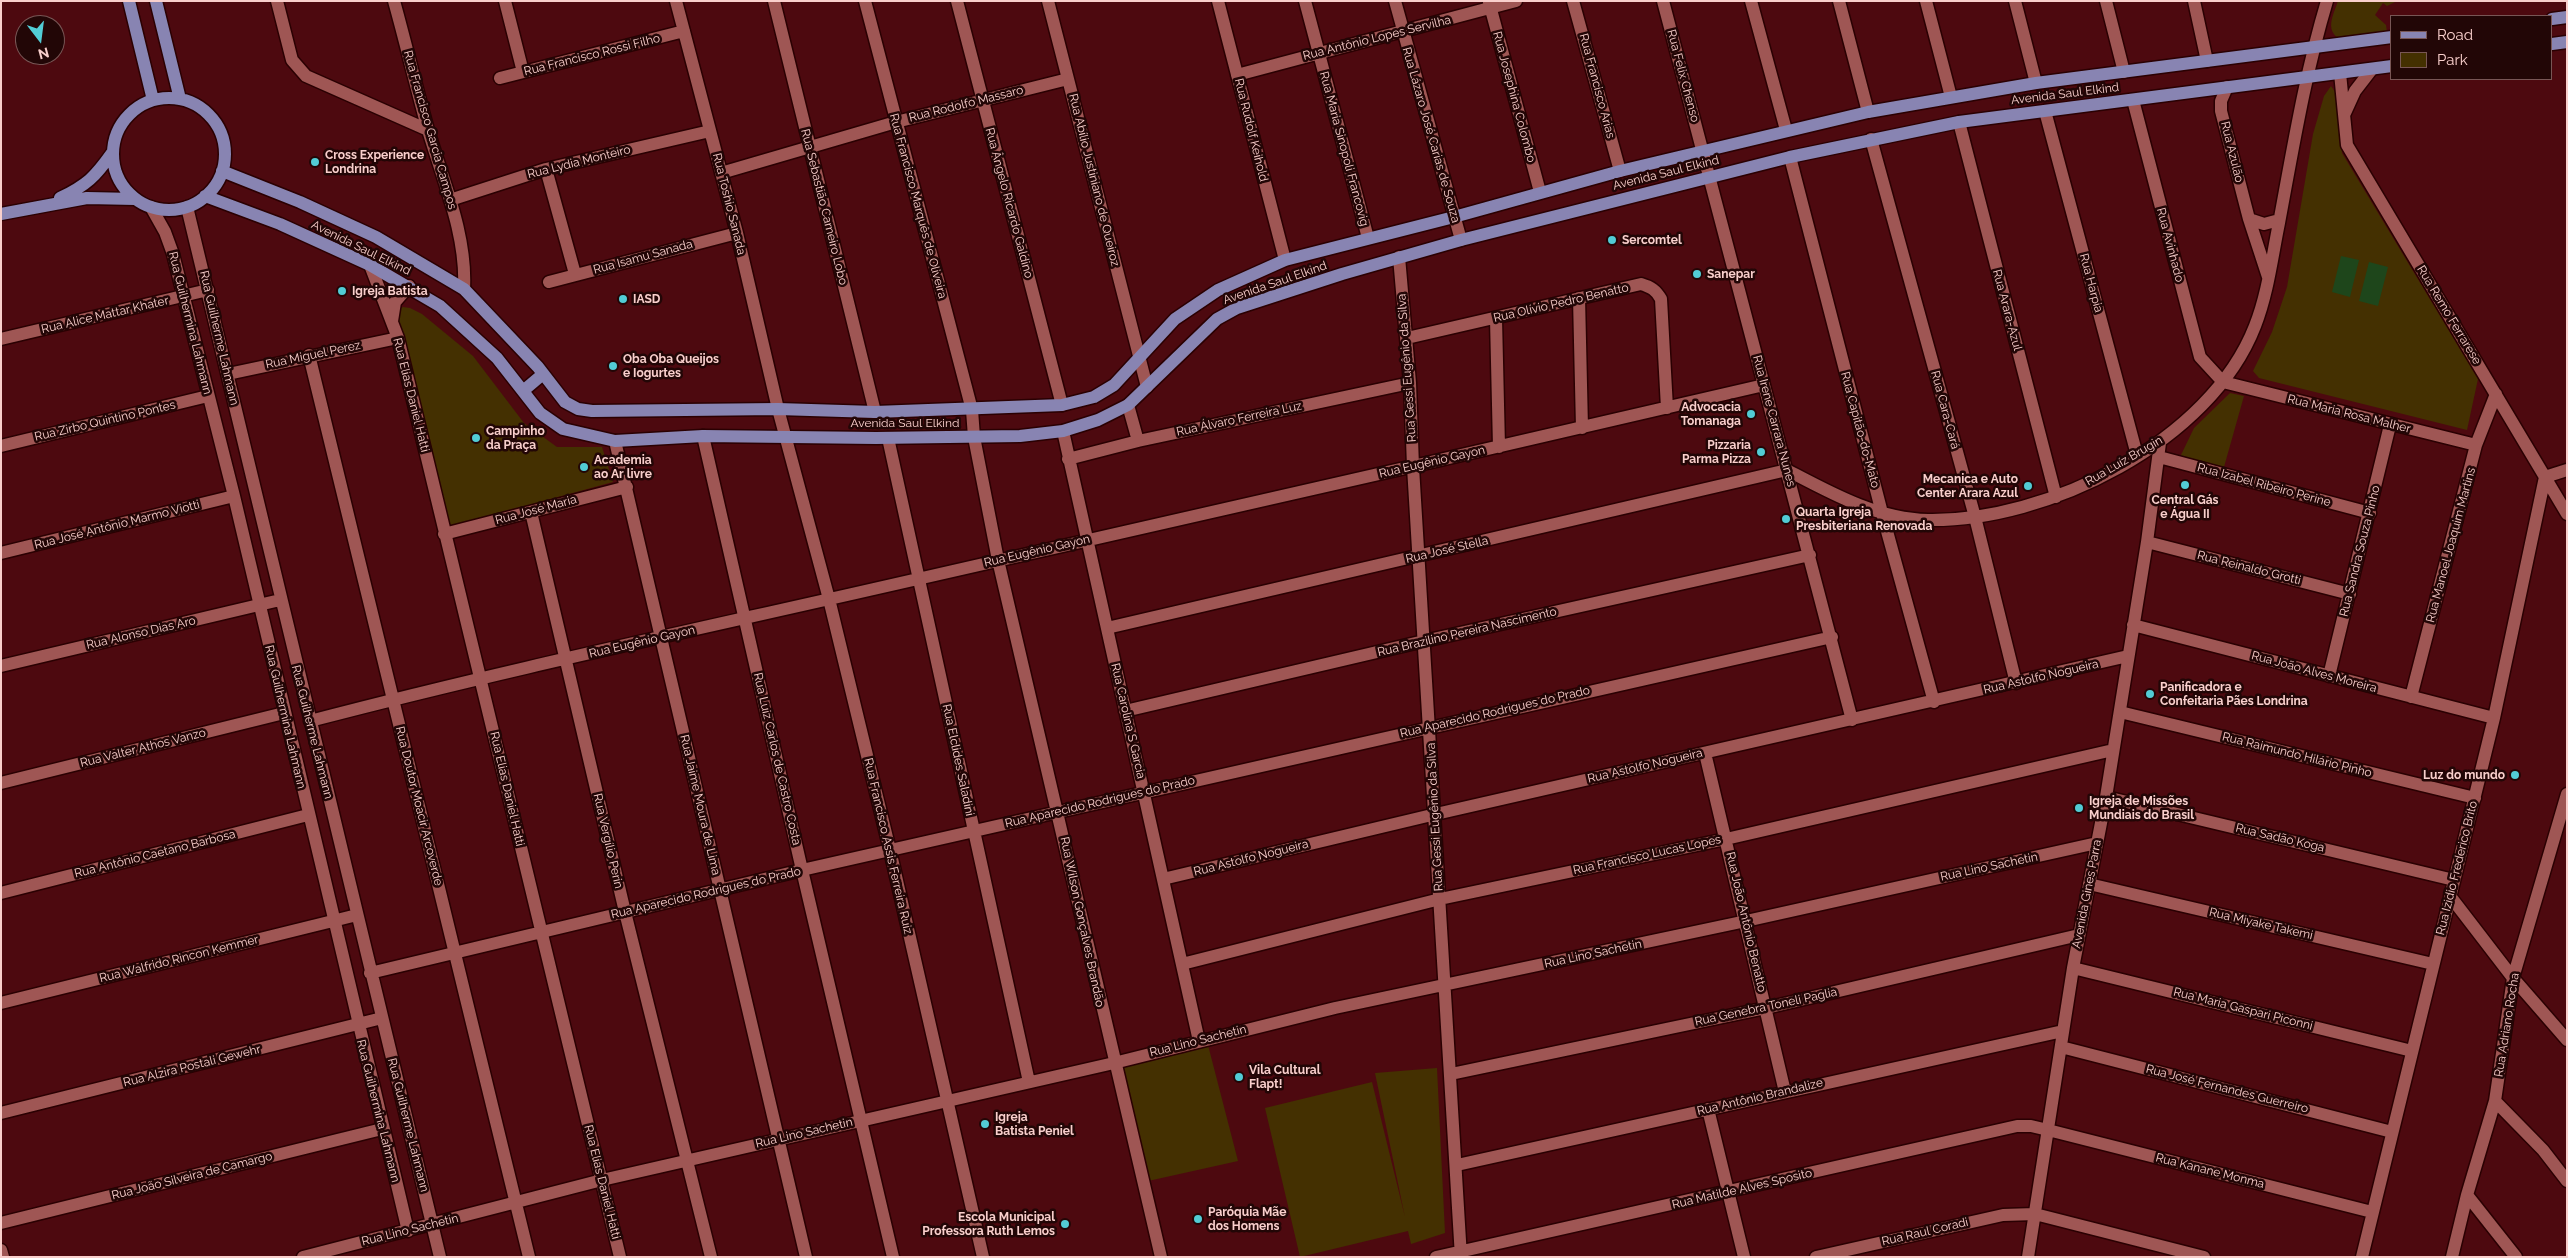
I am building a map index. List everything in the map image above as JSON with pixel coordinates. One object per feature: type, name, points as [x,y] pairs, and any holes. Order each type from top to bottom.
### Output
[{"type":"main road","points":[[129,1],[153,100]]},
{"type":"main road","points":[[156,1],[180,99]]},
{"type":"main road","points":[[2553,19],[2567,18]]},
{"type":"main road","name":"Avenida Saul Elkind","points":[[222,171],[300,202],[376,237],[464,289],[543,374],[566,402],[578,409],[592,412],[778,408],[875,412],[972,410],[1062,405],[1094,397],[1114,385],[1175,319],[1218,290],[1285,260],[1454,218],[1540,192],[1620,171],[1868,112],[2036,83],[2314,45],[2390,37]]},
{"type":"main road","points":[[2553,44],[2567,42]]},
{"type":"main road","name":"Avenida Saul Elkind","points":[[205,196],[280,224],[370,265],[409,286],[440,306],[497,358],[540,413],[563,429],[615,441],[703,436],[974,437],[1063,431],[1098,420],[1128,405],[1217,319],[1237,308],[1399,257],[1461,240],[1709,176],[1871,139],[1959,122],[2390,66]]},
{"type":"main road","points":[[48,204],[83,187],[97,174],[112,153],[116,136],[124,120],[137,108],[153,100],[180,99],[194,104],[207,114],[217,126],[223,140],[224,156],[222,171],[205,196],[187,207],[169,210],[151,207],[135,199],[123,187],[115,171],[112,153]]},
{"type":"main road","points":[[1,214],[87,198],[135,199]]},
{"type":"main road","points":[[523,391],[543,374]]},
{"type":"street","points":[[278,1],[292,60],[306,76],[428,130]]},
{"type":"street","name":"Rua Francisco Garcia Campos","points":[[394,1],[428,130],[450,200],[464,259],[464,289]]},
{"type":"street","points":[[505,1],[523,72]]},
{"type":"street","name":"Rua Toshio Sanada","points":[[676,1],[721,173],[778,408],[787,436]]},
{"type":"street","name":"Rua Sebastião Carneiro Lobo","points":[[774,1],[875,412]]},
{"type":"street","name":"Rua Francisco Marquês de Oliveira","points":[[865,1],[972,410]]},
{"type":"street","name":"Rua Ângelo Ricardo Galdino","points":[[957,1],[1062,405]]},
{"type":"street","name":"Rua Abílio Justiniano de Queiroz","points":[[1048,1],[1147,387]]},
{"type":"street","name":"Rua Rudolf Keihold","points":[[1218,1],[1285,260]]},
{"type":"street","name":"Rua Maria Sinopoli Francovig","points":[[1305,1],[1368,238]]},
{"type":"street","name":"Rua Lázaro José Carias de Souza","points":[[1395,1],[1402,32],[1461,240]]},
{"type":"street","name":"Rua Antônio Lopes Servilha","points":[[1237,75],[1402,32],[1490,5],[1516,1]]},
{"type":"street","name":"Rua Francisco Arias","points":[[1573,1],[1620,171]]},
{"type":"street","name":"Rua Felix Chenso","points":[[1663,1],[1703,151]]},
{"type":"street","points":[[1751,1],[1786,130]]},
{"type":"street","points":[[1839,1],[1868,112]]},
{"type":"street","points":[[1926,1],[1951,97]]},
{"type":"street","points":[[2015,1],[2036,83]]},
{"type":"street","points":[[2106,1],[2124,72]]},
{"type":"street","points":[[2194,1],[2207,61]]},
{"type":"street","name":"Rua Luíz Brugin","points":[[1787,470],[1837,496],[1882,513],[1927,520],[1975,517],[2010,511],[2056,497],[2099,477],[2160,443],[2201,407],[2223,382],[2235,365],[2252,332],[2269,279],[2307,76],[2327,1]]},
{"type":"street","name":"Rua Josephina Colombo","points":[[1490,5],[1540,192]]},
{"type":"street","name":"Rua Francisco Rossi Filho","points":[[500,78],[684,31]]},
{"type":"street","points":[[2345,113],[2355,91],[2372,69]]},
{"type":"street","name":"Rua Remo Ferrarese","points":[[2340,73],[2347,145],[2567,514]]},
{"type":"street","name":"Rua Rodolfo Massaro","points":[[721,173],[896,122],[1068,79]]},
{"type":"street","name":"Rua Azulão","points":[[2227,87],[2221,101],[2221,111],[2249,219],[2269,279]]},
{"type":"street","name":"Rua Avinhado","points":[[2132,100],[2200,356],[2223,382]]},
{"type":"street","name":"Rua Harpia","points":[[2045,110],[2137,455]]},
{"type":"street","name":"Rua Arara-Azul","points":[[1959,122],[2056,497]]},
{"type":"street","name":"Rua Lydia Monteiro","points":[[450,200],[546,169],[710,131]]},
{"type":"street","name":"Rua Cara-Cará","points":[[1871,139],[1975,517],[2016,683]]},
{"type":"street","name":"Rua Irene Carrara Nunes","points":[[1703,151],[1832,637],[1852,720]]},
{"type":"street","name":"Rua Capitão-do-Mato","points":[[1790,157],[1882,513],[1934,702]]},
{"type":"street","points":[[546,169],[575,274]]},
{"type":"street","name":"Rua Guilhermina Lahmann","points":[[151,207],[171,247],[182,297],[234,496],[382,1129],[408,1230]]},
{"type":"street","name":"Rua Guilherme Lahmann","points":[[187,207],[280,600],[440,1257]]},
{"type":"street","points":[[2249,219],[2264,224],[2280,220]]},
{"type":"street","name":"Rua Isamu Sanada","points":[[549,282],[736,233]]},
{"type":"street","name":"Rua Gessi Eugênio da Silva","points":[[1399,257],[1410,383],[1413,467],[1436,814],[1444,986],[1457,1165],[1461,1254]]},
{"type":"street","name":"Rua Elias Daniel Hatti","points":[[370,265],[398,338],[620,1257]]},
{"type":"street","name":"Rua Olívio Pedro Benatto","points":[[1407,338],[1641,284],[1657,291],[1661,299],[1667,408]]},
{"type":"street","name":"Rua Elias Daniel Hatti","points":[[392,321],[395,302],[409,286]]},
{"type":"street","name":"Rua Alice Mattar Khater","points":[[1,339],[208,290]]},
{"type":"street","points":[[1579,298],[1582,428]]},
{"type":"street","points":[[1496,319],[1499,447]]},
{"type":"street","name":"Rua Miguel Perez","points":[[228,374],[309,355],[398,338]]},
{"type":"street","name":"Rua Doutor Moacir Arcoverde","points":[[309,355],[529,1257]]},
{"type":"street","name":"Rua Maria Rosa Malher","points":[[2223,382],[2476,446]]},
{"type":"street","name":"Rua Álvaro Ferreira Luz","points":[[1068,459],[1138,441],[1410,383]]},
{"type":"street","name":"Rua Eugênio Gayon","points":[[310,721],[392,699],[662,636],[1413,467],[1764,385]]},
{"type":"street","name":"Rua Manoel Joaquim Martins","points":[[2411,697],[2476,446],[2496,394]]},
{"type":"street","name":"Rua Zirbo Quintino Pontes","points":[[1,446],[208,396]]},
{"type":"street","points":[[1128,405],[1138,441]]},
{"type":"street","name":"Rua Wilson Gonçalves Brandão","points":[[972,410],[974,437],[998,560],[1058,811],[1114,1063],[1161,1257]]},
{"type":"street","name":"Rua Sandra Souza Pinho","points":[[2329,676],[2390,425]]},
{"type":"street","name":"Rua Carolina S Garcia","points":[[1063,431],[1199,1041]]},
{"type":"street","name":"Rua Luiz Carlos de Castro Costa","points":[[703,436],[893,1257]]},
{"type":"street","name":"Rua Francisco Assis Ferreira Ruiz","points":[[787,436],[890,850],[983,1257]]},
{"type":"street","name":"Rua Elclides Saladini","points":[[888,438],[1029,1082]]},
{"type":"street","name":"Rua Jaime Moura de Lima","points":[[615,441],[806,1257]]},
{"type":"street","name":"Avenida Gines Parra","points":[[2028,1257],[2073,968],[2106,797],[2120,712],[2147,542],[2160,443]]},
{"type":"street","name":"Rua Izabel Ribeiro Perine","points":[[2158,457],[2370,512]]},
{"type":"street","name":"Rua José Stella","points":[[1107,628],[1787,470]]},
{"type":"street","points":[[2545,476],[2567,470]]},
{"type":"street","name":"Rua Izidio Frederico Brito","points":[[2362,1257],[2494,718],[2545,476]]},
{"type":"street","name":"Rua José Maria","points":[[444,534],[627,487]]},
{"type":"street","name":"Rua José Antônio Marmo Viotti","points":[[1,553],[234,496]]},
{"type":"street","name":"Rua Vergílio Perin","points":[[531,512],[625,912],[711,1257]]},
{"type":"street","name":"Rua Reinaldo Grotti","points":[[2147,542],[2350,594]]},
{"type":"street","name":"Rua Brazilino Pereira Nascimento","points":[[1125,711],[1424,641],[1810,555]]},
{"type":"street","name":"Rua Alonso Dias Aro","points":[[1,666],[280,600]]},
{"type":"street","name":"Rua João Alves Moreira","points":[[2133,625],[2494,718]]},
{"type":"street","name":"Rua Aparecido Rodrigues do Prado","points":[[370,973],[720,889],[1058,811],[1832,637]]},
{"type":"street","name":"Rua Astolfo Nogueira","points":[[1163,879],[1436,814],[1934,702],[2128,656]]},
{"type":"street","name":"Rua Raimundo Hilário Pinho","points":[[2120,712],[2474,798]]},
{"type":"street","name":"Rua Valter Athos Vanzo","points":[[1,783],[284,713]]},
{"type":"street","name":"Rua Francisco Lucas Lopes","points":[[1182,964],[1440,900],[1726,839],[2113,750]]},
{"type":"street","name":"Rua João Antônio Benatto","points":[[1705,753],[1785,1092]]},
{"type":"street","name":"Rua Adriano Rocha","points":[[2452,1257],[2467,1195],[2495,1101],[2513,978],[2567,794]]},
{"type":"street","name":"Rua Sadão Koga","points":[[2106,797],[2454,880]]},
{"type":"street","name":"Rua Antônio Caetano Barbosa","points":[[1,893],[308,815]]},
{"type":"street","name":"Rua Lino Sachetin","points":[[303,1257],[602,1180],[1114,1063],[1335,1008],[1746,921],[2097,843]]},
{"type":"street","name":"Rua Miyake Takemi","points":[[2089,884],[2433,964]]},
{"type":"street","points":[[2450,896],[2513,978],[2567,1040]]},
{"type":"street","name":"Rua Walfrido Rincon Kemmer","points":[[1,1003],[357,915]]},
{"type":"street","name":"Rua Genebra Toneli Paglia","points":[[1451,1074],[1766,1008],[2079,935]]},
{"type":"street","name":"Rua Maria Gaspari Piconni","points":[[2073,968],[2412,1051]]},
{"type":"street","name":"Rua Alzira Postali Gewehr","points":[[1,1113],[382,1018]]},
{"type":"street","name":"Rua Antônio Brandalize","points":[[1457,1165],[2063,1031]]},
{"type":"street","name":"Rua José Fernandes Guerreiro","points":[[2061,1047],[2392,1132]]},
{"type":"street","points":[[2495,1101],[2543,1150],[2567,1181]]},
{"type":"street","points":[[1708,1109],[1744,1257]]},
{"type":"street","name":"Rua Matilde Alves Sposito","points":[[1436,1257],[1461,1254],[2017,1126],[2031,1126],[2048,1130]]},
{"type":"street","name":"Rua João Silveira de Camargo","points":[[1,1222],[382,1129]]},
{"type":"street","name":"Rua Kanane Monma","points":[[2048,1130],[2372,1212]]},
{"type":"street","points":[[2467,1195],[2516,1257]]},
{"type":"street","name":"Rua Raul Coradi","points":[[1816,1257],[2004,1215],[2034,1214],[2204,1257]]},
{"type":"street","points":[[1,1250],[3,1257]]},
{"type":"green space","points":[[2338,1],[2397,1],[2387,6],[2383,3],[2375,15],[2386,25],[2387,33],[2339,39],[2331,27],[2332,17]]},
{"type":"green space","points":[[2331,86],[2338,96],[2342,153],[2478,379],[2467,430],[2259,378],[2253,371],[2272,332],[2287,287],[2313,134],[2324,96]]},
{"type":"green space","points":[[403,307],[422,314],[473,356],[524,423],[557,447],[602,447],[613,482],[449,527],[396,311]]},
{"type":"green space","points":[[2230,393],[2244,396],[2224,467],[2180,457],[2194,428]]},
{"type":"green space","points":[[1208,1045],[1238,1161],[1148,1181],[1124,1068],[1131,1061]]},
{"type":"green space","points":[[1437,1068],[1445,1233],[1411,1244],[1408,1231],[1300,1257],[1265,1108],[1372,1082],[1405,1217],[1375,1073]]},
{"type":"shaded area","points":[[2341,256],[2359,260],[2350,297],[2332,292]]},
{"type":"shaded area","points":[[2369,262],[2388,267],[2378,306],[2359,301]]},
{"type":"place","name":"Cross Experience Londrina","points":[[315,162]]},
{"type":"place","name":"Sercomtel","points":[[1612,240]]},
{"type":"place","name":"Sanepar","points":[[1697,274]]},
{"type":"place","name":"Igreja Batista","points":[[342,291]]},
{"type":"place","name":"IASD","points":[[623,299]]},
{"type":"place","name":"Oba Oba Queijos e Iogurtes","points":[[613,366]]},
{"type":"place","name":"Advocacia Tomanaga","points":[[1751,414]]},
{"type":"place","name":"Campinho da Praça","points":[[476,438]]},
{"type":"place","name":"Pizzaria Parma Pizza","points":[[1761,452]]},
{"type":"place","name":"Academia ao Ar livre","points":[[584,467]]},
{"type":"place","name":"Central Gás e Água II","points":[[2185,485]]},
{"type":"place","name":"Mecanica e Auto Center Arara Azul","points":[[2028,486]]},
{"type":"place","name":"Quarta Igreja Presbiteriana Renovada","points":[[1786,519]]},
{"type":"place","name":"Panificadora e Confeitaria Pães Londrina","points":[[2150,694]]},
{"type":"place","name":"Luz do mundo","points":[[2515,775]]},
{"type":"place","name":"Igreja de Missões Mundiais do Brasil","points":[[2079,808]]},
{"type":"place","name":"Vila Cultural Flapt!","points":[[1239,1077]]},
{"type":"place","name":"Igreja Batista Peniel","points":[[985,1124]]},
{"type":"place","name":"Paróquia Mãe dos Homens","points":[[1198,1219]]},
{"type":"place","name":"Escola Municipal Professora Ruth Lemos","points":[[1065,1224]]}]
